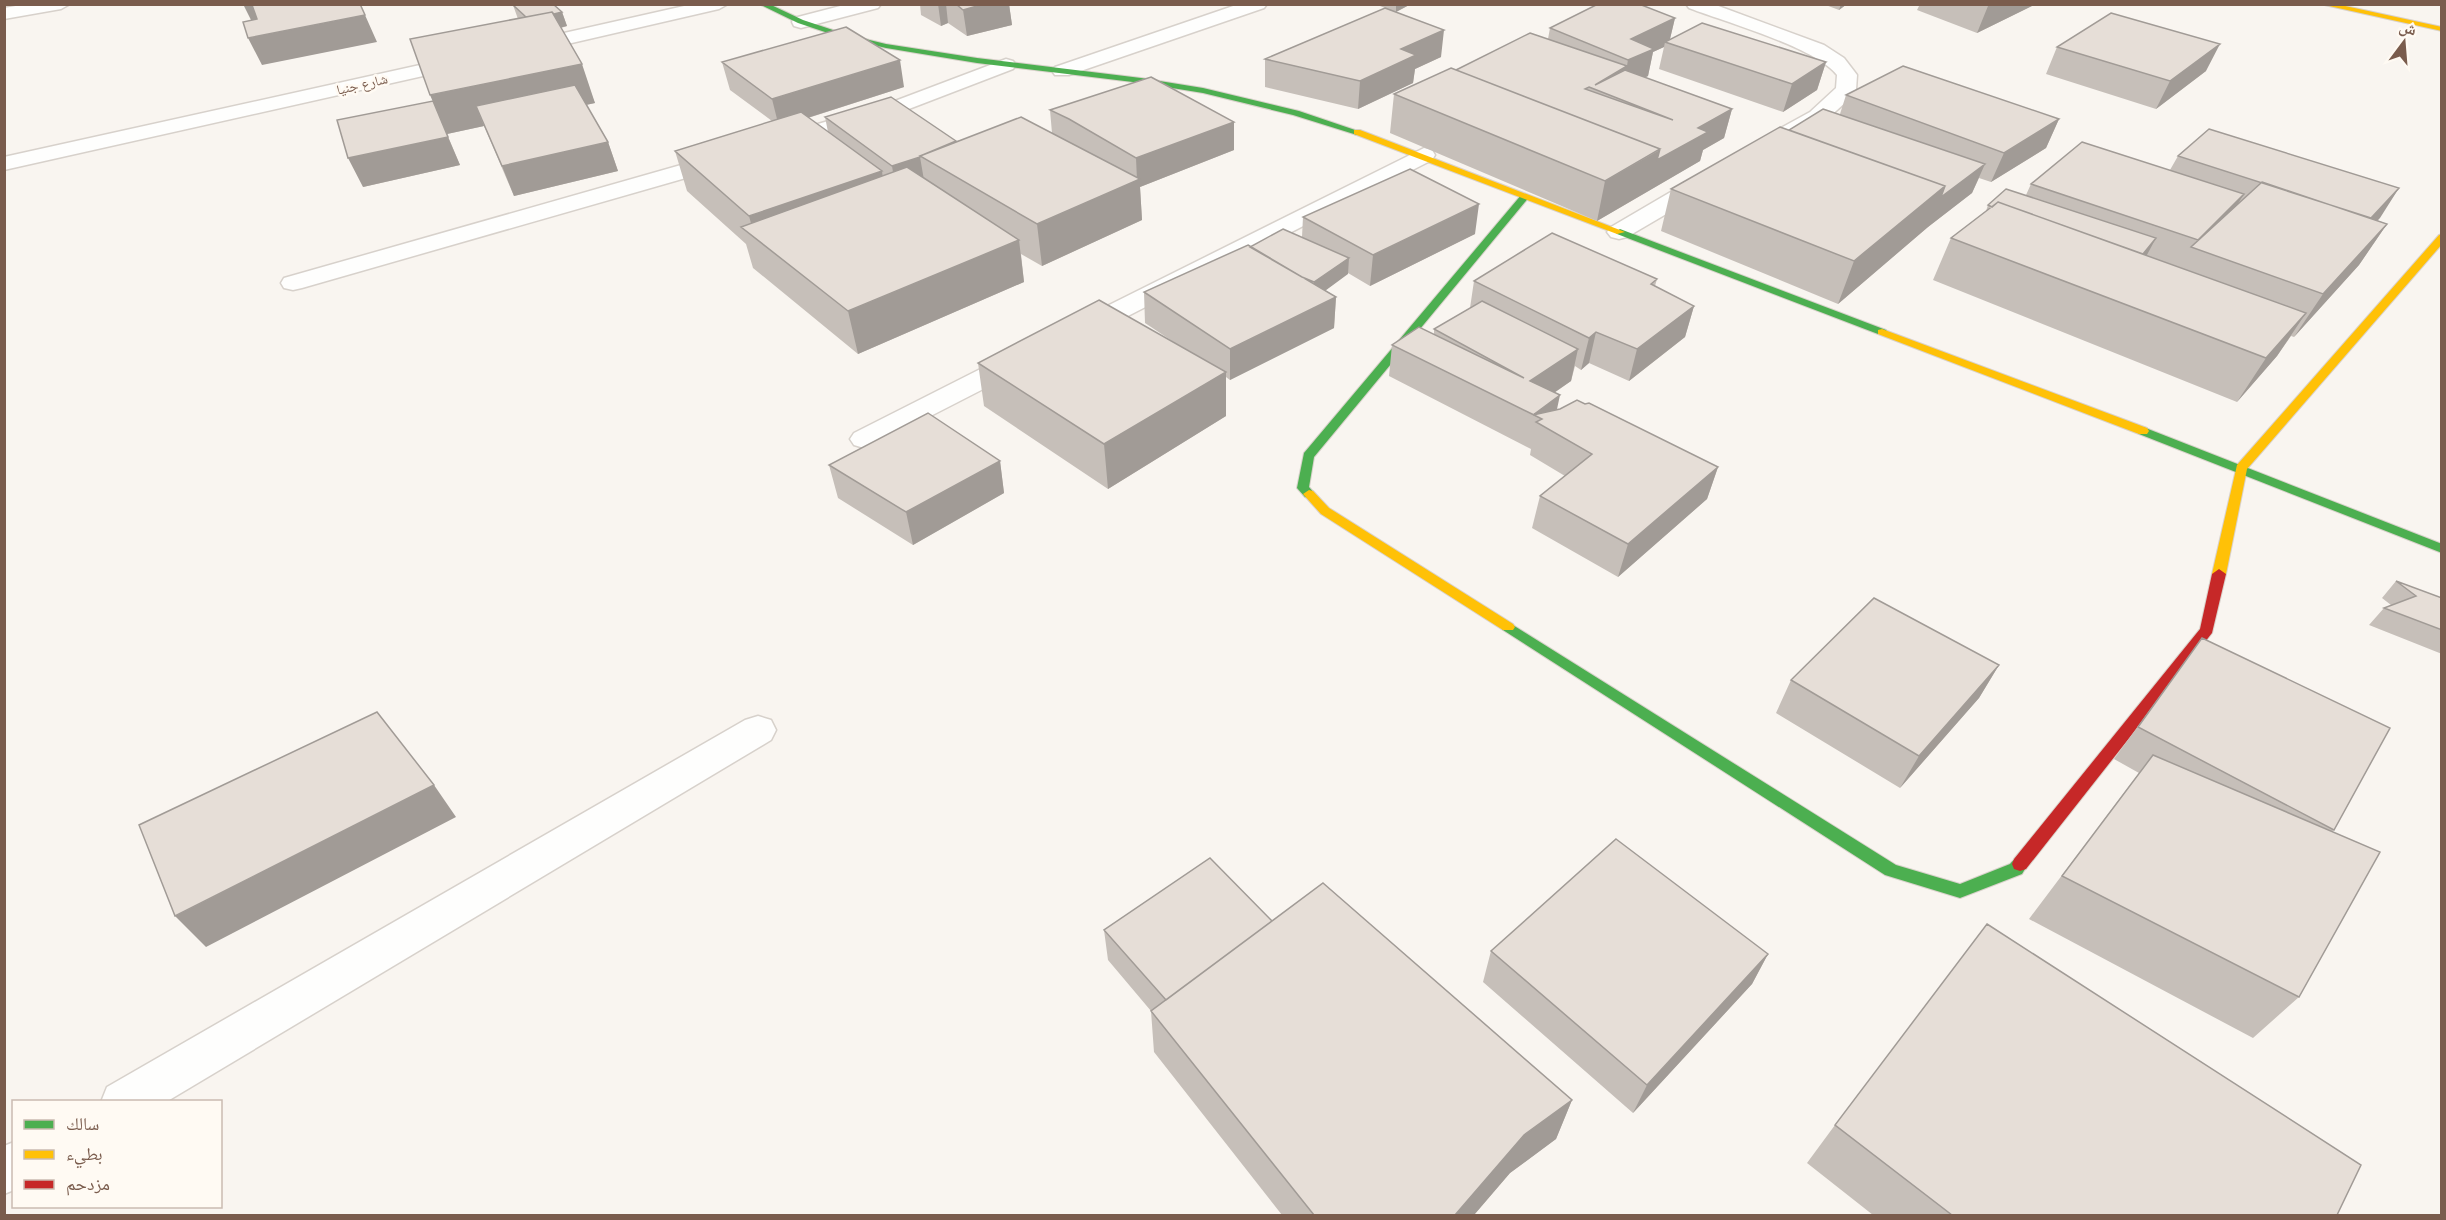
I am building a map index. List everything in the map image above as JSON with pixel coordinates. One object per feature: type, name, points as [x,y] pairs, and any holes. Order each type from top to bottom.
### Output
[{"type":"street","points":[[4,14],[61,4]]},
{"type":"street","points":[[508,51],[719,4]]},
{"type":"street","points":[[762,4],[777,13],[844,37],[1006,65],[1234,95],[1322,120],[1424,155],[1525,196],[2241,468],[2442,549]]},
{"type":"street","points":[[801,22],[872,4]]},
{"type":"street","points":[[1062,71],[1258,4]]},
{"type":"street","points":[[1695,4],[1817,49],[1837,62],[1847,75],[1846,90],[1824,110],[1767,145]]},
{"type":"street","points":[[2323,4],[2442,29]]},
{"type":"street","name":"شارع جنيا","points":[[4,164],[485,57]]},
{"type":"street","points":[[293,283],[894,108],[1006,65]]},
{"type":"street","points":[[864,439],[1424,155]]},
{"type":"street","points":[[1619,232],[1728,168]]},
{"type":"street","points":[[1525,196],[1308,456],[1303,488],[1325,511],[1891,870],[1960,891],[2016,869],[2177,670],[2206,630],[2241,468],[2442,237]]},
{"type":"street","points":[[125,1100],[758,730]]},
{"type":"building","points":[[360,4],[365,15],[248,38],[243,22],[257,19],[252,5]]},
{"type":"building","points":[[553,4],[562,12],[526,17],[513,5]]},
{"type":"building","points":[[956,4],[984,4],[963,10]]},
{"type":"building","points":[[1598,4],[1639,4],[1675,18],[1631,39],[1654,49],[1628,60],[1550,28]]},
{"type":"building","points":[[1385,8],[1444,30],[1401,49],[1416,55],[1360,81],[1265,59]]},
{"type":"building","points":[[552,12],[582,64],[430,95],[410,39]]},
{"type":"building","points":[[2111,13],[2220,44],[2170,81],[2057,47]]},
{"type":"building","points":[[1702,23],[1826,62],[1792,84],[1665,42]]},
{"type":"building","points":[[846,27],[900,60],[772,99],[722,62]]},
{"type":"building","points":[[1530,33],[1627,66],[1595,85],[1625,70],[1732,109],[1698,128],[1708,132],[1657,160],[1660,149],[1456,70]],"holes":[[[1589,87],[1673,120],[1585,89]]]},
{"type":"building","points":[[1903,66],[2059,119],[2004,153],[1846,95]]},
{"type":"building","points":[[1451,68],[1660,149],[1605,181],[1394,94]]},
{"type":"building","points":[[1151,77],[1234,122],[1136,158],[1050,110]]},
{"type":"building","points":[[575,85],[608,142],[502,166],[476,106]]},
{"type":"building","points":[[891,97],[956,141],[920,157],[892,166],[825,117]]},
{"type":"building","points":[[433,101],[448,137],[348,158],[337,120]]},
{"type":"building","points":[[1823,109],[1985,164],[1941,197],[1945,186],[1789,130]]},
{"type":"building","points":[[801,112],[882,171],[749,216],[675,151]]},
{"type":"building","points":[[1021,117],[1140,179],[1037,224],[920,156]]},
{"type":"building","points":[[1780,127],[1945,186],[1854,261],[1671,189]]},
{"type":"building","points":[[2209,129],[2399,188],[2371,218],[2178,156]]},
{"type":"building","points":[[2082,142],[2244,194],[2198,240],[2031,184]]},
{"type":"building","points":[[907,167],[1019,240],[848,311],[741,227]]},
{"type":"building","points":[[1410,169],[1479,204],[1373,255],[1303,217]]},
{"type":"building","points":[[2262,182],[2387,224],[2323,294],[2191,247]]},
{"type":"building","points":[[2006,189],[2156,238],[2143,254],[1998,202],[1992,207],[1988,205]]},
{"type":"building","points":[[1998,202],[2306,313],[2266,358],[1951,238]]},
{"type":"building","points":[[1283,229],[1349,258],[1314,282],[1250,247]]},
{"type":"building","points":[[1552,233],[1657,279],[1651,284],[1694,306],[1637,349],[1596,332],[1589,338],[1474,281]]},
{"type":"building","points":[[1248,245],[1336,297],[1230,349],[1144,292]]},
{"type":"building","points":[[1099,300],[1226,372],[1104,444],[978,363]]},
{"type":"building","points":[[1482,301],[1578,349],[1530,381],[1560,395],[1533,415],[1392,345],[1419,327],[1524,378],[1434,329]]},
{"type":"building","points":[[1577,400],[1585,404],[1589,403],[1718,467],[1628,544],[1540,496],[1592,454],[1536,422],[1542,419],[1534,415],[1560,409]]},
{"type":"building","points":[[928,413],[1000,461],[906,512],[829,465]]},
{"type":"building","points":[[2396,581],[2442,598],[2442,630],[2384,608],[2416,596]]},
{"type":"building","points":[[1874,598],[1999,665],[1919,756],[1791,680]]},
{"type":"building","points":[[2202,638],[2390,728],[2334,830],[2138,727]]},
{"type":"building","points":[[377,712],[434,785],[175,916],[139,825]]},
{"type":"building","points":[[2153,755],[2380,852],[2299,997],[2062,876]]},
{"type":"building","points":[[1616,839],[1768,954],[1647,1085],[1491,951]]},
{"type":"building","points":[[1210,858],[1272,921],[1166,1000],[1104,930]]},
{"type":"building","points":[[1323,883],[1572,1100],[1524,1135],[1455,1215],[1314,1215],[1151,1011]]},
{"type":"building","points":[[1987,924],[2361,1165],[2337,1215],[1952,1215],[1835,1125]]},
{"type":"traffic: fast","points":[[762,4],[842,35],[886,46],[977,61],[1141,80],[1203,91],[1296,113],[1357,132]]},
{"type":"traffic: fast","points":[[1309,494],[1303,488],[1308,456],[1525,196]]},
{"type":"traffic: fast","points":[[1620,232],[1882,332]]},
{"type":"traffic: fast","points":[[2143,431],[2442,549]]},
{"type":"traffic: fast","points":[[1508,627],[1891,870],[1960,891],[2016,869],[2020,864]]},
{"type":"traffic: slow","points":[[2323,4],[2442,29]]},
{"type":"traffic: slow","points":[[1357,132],[1620,232]]},
{"type":"traffic: slow","points":[[2219,574],[2241,468],[2442,237]]},
{"type":"traffic: slow","points":[[1882,332],[2143,431]]},
{"type":"traffic: slow","points":[[1309,494],[1325,511],[1508,627]]},
{"type":"traffic: jam","points":[[2020,864],[2207,630],[2219,574]]}]
